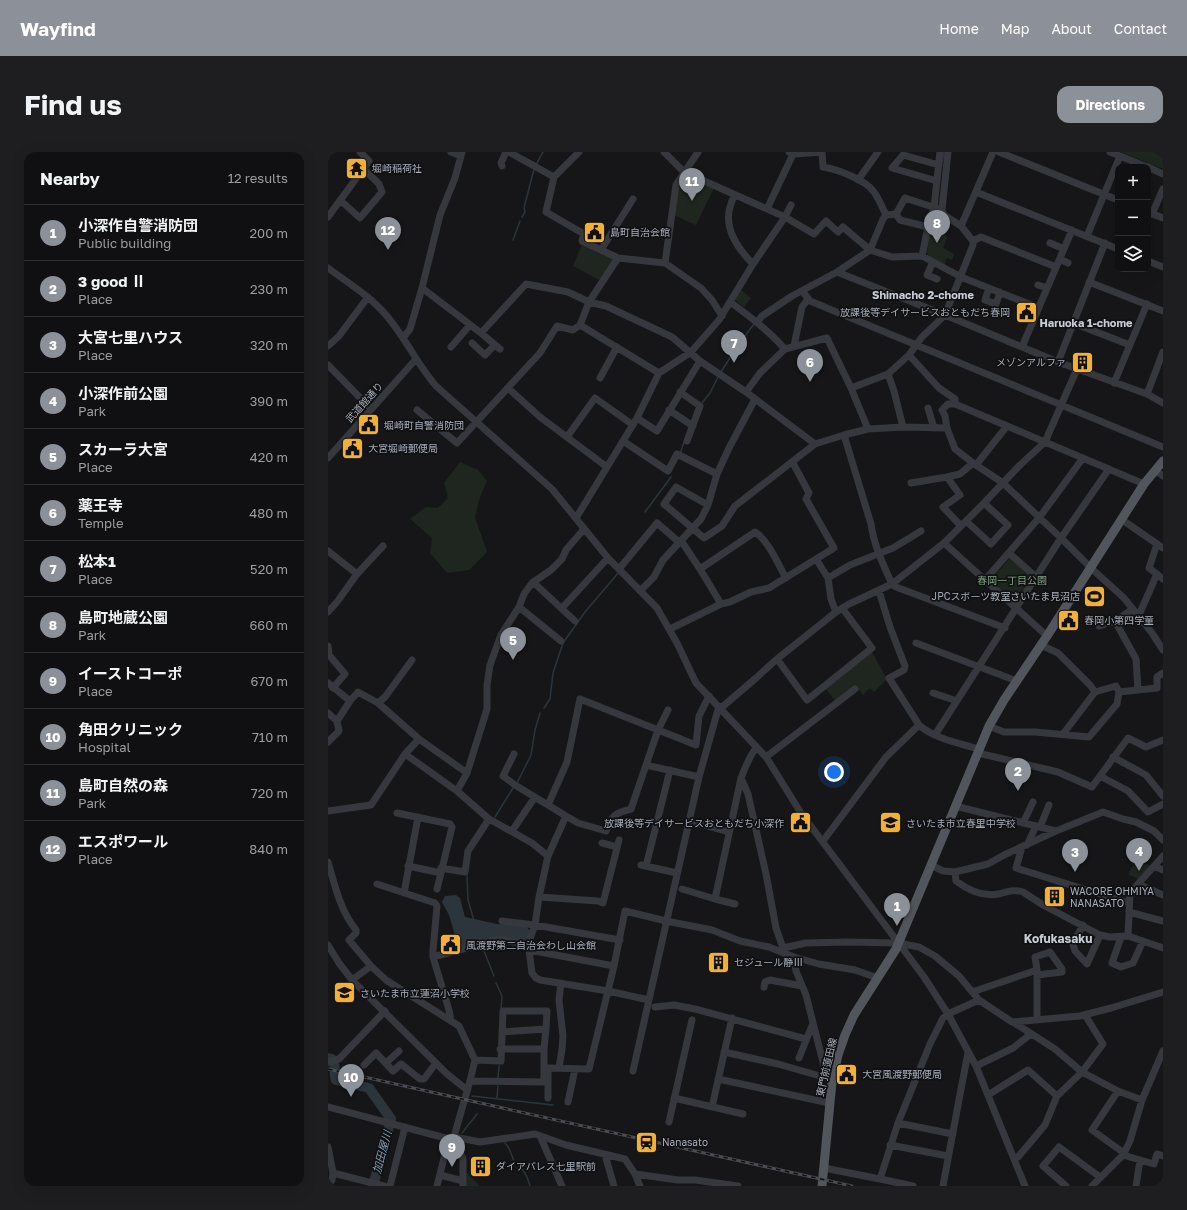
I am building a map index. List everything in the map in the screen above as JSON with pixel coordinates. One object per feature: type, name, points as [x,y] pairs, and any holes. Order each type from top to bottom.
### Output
[{"type":"main road","name":"東門前蓮田線","points":[[822,1186],[830,1080],[845,1035],[854,1015],[893,955],[989,726],[1001,704],[1042,645],[1121,519],[1144,484],[1163,461]]},
{"type":"street","points":[[328,217],[369,161],[367,155],[360,152]]},
{"type":"street","points":[[403,338],[410,329],[440,215],[455,178],[461,154],[451,152]]},
{"type":"street","points":[[502,166],[501,163],[506,152]]},
{"type":"street","points":[[509,152],[554,177]]},
{"type":"street","points":[[578,152],[554,177],[546,212],[584,234],[582,240],[618,258],[665,263],[701,288],[712,300],[722,316]]},
{"type":"street","points":[[664,152],[684,172],[785,217],[814,234],[826,221],[838,232],[842,227],[870,250],[892,257],[922,256],[961,276],[1038,308]]},
{"type":"street","points":[[665,263],[676,184],[698,152]]},
{"type":"street","points":[[767,209],[792,153],[822,152],[823,167],[840,171],[874,190],[886,215]]},
{"type":"street","points":[[922,256],[928,226],[934,208],[940,152]]},
{"type":"street","points":[[851,388],[888,374],[910,355],[922,337],[945,315],[973,245],[973,241],[961,226],[944,215],[942,210],[948,152]]},
{"type":"street","points":[[961,226],[993,152]]},
{"type":"street","points":[[999,152],[1115,199]]},
{"type":"street","points":[[1110,152],[1140,164]]},
{"type":"street","points":[[858,180],[875,153]]},
{"type":"street","points":[[936,181],[892,168],[903,155],[938,165]]},
{"type":"street","points":[[1088,236],[1120,156]]},
{"type":"street","points":[[1151,168],[1163,174]]},
{"type":"street","points":[[340,200],[360,218],[382,192],[379,184],[364,169]]},
{"type":"street","points":[[1151,211],[1163,189]]},
{"type":"street","points":[[976,192],[1115,248]]},
{"type":"street","points":[[735,195],[730,207],[729,222],[738,246],[753,264]]},
{"type":"street","points":[[896,214],[905,198],[942,210]]},
{"type":"street","points":[[601,250],[633,199]]},
{"type":"street","points":[[576,518],[633,425],[659,373],[691,352],[722,316],[753,264],[785,217],[791,205]]},
{"type":"street","points":[[1151,213],[1163,218]]},
{"type":"street","points":[[758,321],[762,316],[792,296],[803,292],[837,272],[870,250],[883,219],[886,215],[896,214]]},
{"type":"street","points":[[896,214],[900,220],[928,226]]},
{"type":"street","points":[[1022,347],[1072,230]]},
{"type":"street","points":[[973,241],[981,237],[1056,267]]},
{"type":"street","points":[[1050,243],[1064,249]]},
{"type":"street","points":[[1058,362],[1105,243]]},
{"type":"street","points":[[417,410],[457,443],[540,353],[557,326],[573,330],[580,325],[589,302],[618,258]]},
{"type":"street","points":[[1060,259],[1068,262]]},
{"type":"street","points":[[933,262],[927,275],[937,278]]},
{"type":"street","points":[[1151,262],[1163,267]]},
{"type":"street","points":[[328,268],[368,298],[387,316],[436,386],[552,489],[608,558],[658,608],[670,629],[696,683],[766,757],[801,813],[924,977],[948,1014],[976,1066],[1025,1186]]},
{"type":"street","points":[[837,272],[1058,362],[1147,394],[1163,403]]},
{"type":"street","points":[[1089,282],[1163,311]]},
{"type":"street","points":[[481,333],[526,284],[568,292],[589,302],[606,306],[672,337],[700,361],[746,392],[815,444]]},
{"type":"street","points":[[1038,285],[1047,288]]},
{"type":"street","points":[[422,288],[498,347],[485,355],[472,343]]},
{"type":"street","points":[[989,288],[985,300],[996,304],[1000,292]]},
{"type":"street","points":[[803,292],[808,299],[1163,446]]},
{"type":"street","points":[[328,346],[338,336],[368,298]]},
{"type":"street","points":[[794,346],[802,307],[808,299]]},
{"type":"street","points":[[730,302],[758,321],[785,349]]},
{"type":"street","points":[[1114,383],[1147,304]]},
{"type":"street","points":[[1073,323],[1130,345]]},
{"type":"street","points":[[451,347],[470,325]]},
{"type":"street","points":[[580,325],[659,373]]},
{"type":"street","points":[[746,392],[760,373],[785,349],[827,338],[851,388],[868,429]]},
{"type":"street","points":[[600,378],[617,347]]},
{"type":"street","points":[[1147,394],[1163,352]]},
{"type":"street","points":[[910,355],[939,388],[955,399],[955,404]]},
{"type":"street","name":"武道館通り","points":[[328,458],[416,359]]},
{"type":"street","points":[[637,418],[657,430],[700,361]]},
{"type":"street","points":[[328,365],[372,409]]},
{"type":"street","points":[[633,1071],[699,777],[720,707],[839,610],[892,584],[944,543],[1019,466],[1045,442],[1077,369]]},
{"type":"street","points":[[888,374],[903,427]]},
{"type":"street","points":[[508,388],[540,417],[607,467]]},
{"type":"street","points":[[680,392],[700,406],[687,441]]},
{"type":"street","points":[[567,437],[595,398],[633,425]]},
{"type":"street","points":[[640,590],[654,577],[663,560],[701,519],[708,505],[717,474],[755,399]]},
{"type":"street","points":[[1144,484],[955,404],[948,404],[942,410],[955,449],[974,464],[1003,483],[1124,598],[1139,615],[1163,650]]},
{"type":"street","points":[[928,408],[934,428]]},
{"type":"street","points":[[669,410],[693,426]]},
{"type":"street","points":[[911,483],[960,474],[974,464],[1007,426]]},
{"type":"street","points":[[708,505],[676,487],[664,504],[704,538],[722,526],[735,506],[793,463],[815,444],[868,429],[903,427],[947,428]]},
{"type":"street","points":[[844,435],[871,524],[878,555],[892,584],[896,587],[1005,628]]},
{"type":"street","points":[[623,441],[668,471],[677,454],[717,474]]},
{"type":"street","points":[[985,580],[1039,518],[1083,458]]},
{"type":"street","points":[[670,629],[720,604],[730,602],[751,592],[769,588],[834,548],[806,499],[809,493],[793,463]]},
{"type":"street","points":[[935,735],[978,667],[1005,628],[1016,608],[1061,538],[1109,470]]},
{"type":"street","points":[[1155,470],[1163,476]]},
{"type":"street","points":[[947,477],[960,495],[943,507],[991,544],[1008,525],[984,503]]},
{"type":"street","points":[[1121,519],[1160,546],[1149,568],[1160,577],[1139,615]]},
{"type":"street","points":[[619,569],[657,523],[681,542],[700,569],[720,604]]},
{"type":"street","points":[[457,791],[467,772],[487,708],[487,685],[490,665],[501,635],[519,606],[524,594],[533,582],[551,570],[562,559],[566,550],[584,529]]},
{"type":"street","points":[[700,569],[755,532],[764,540],[786,578]]},
{"type":"street","points":[[828,578],[850,565],[893,548],[921,532]]},
{"type":"street","points":[[944,543],[1047,636]]},
{"type":"street","points":[[328,612],[357,574],[383,546]]},
{"type":"street","points":[[328,552],[357,574]]},
{"type":"street","points":[[1009,553],[1036,577]]},
{"type":"street","points":[[562,608],[608,558]]},
{"type":"street","points":[[777,659],[807,700],[872,648],[839,610],[831,598],[828,578],[816,559]]},
{"type":"street","points":[[533,582],[575,621]]},
{"type":"street","points":[[879,590],[890,626],[905,666],[904,670],[889,678],[919,725],[935,735],[979,751],[1058,772],[1092,787],[1128,738],[1146,748],[1163,740]]},
{"type":"street","points":[[519,606],[561,641]]},
{"type":"street","points":[[1099,626],[1115,621],[1133,609]]},
{"type":"street","points":[[1115,621],[1136,659],[1138,690]]},
{"type":"street","points":[[916,643],[1017,681]]},
{"type":"street","points":[[1042,645],[1058,653],[1090,684],[1095,692]]},
{"type":"street","points":[[328,646],[329,655],[345,674],[331,685],[350,702]]},
{"type":"street","points":[[378,703],[385,697],[412,660]]},
{"type":"street","points":[[1119,692],[1157,688],[1157,677],[1163,673]]},
{"type":"street","points":[[989,726],[1004,732],[1035,732],[1089,737],[1117,704],[1119,692],[1116,686],[1095,692],[1063,734]]},
{"type":"street","points":[[766,757],[855,689]]},
{"type":"street","points":[[337,721],[358,692],[378,703],[419,739],[467,772]]},
{"type":"street","points":[[933,694],[957,701]]},
{"type":"street","points":[[548,805],[568,762],[580,699],[696,745],[699,716],[709,696]]},
{"type":"street","points":[[514,754],[503,776],[515,785],[578,823],[606,831],[615,814],[631,809],[658,730],[668,710]]},
{"type":"street","points":[[328,713],[337,721],[339,731],[328,742]]},
{"type":"street","points":[[823,841],[886,757],[919,725]]},
{"type":"street","points":[[328,811],[371,805],[382,786],[405,754],[419,739]]},
{"type":"street","points":[[715,898],[741,778],[748,760],[757,747]]},
{"type":"street","points":[[405,754],[457,791],[489,819],[532,843],[548,856]]},
{"type":"street","points":[[1113,757],[1146,775],[1163,796]]},
{"type":"street","points":[[646,764],[699,777]]},
{"type":"street","points":[[670,770],[644,865],[677,873]]},
{"type":"street","points":[[1100,776],[1128,791],[1148,812],[1163,804]]},
{"type":"street","points":[[741,778],[749,801],[766,874],[776,928],[783,950]]},
{"type":"street","points":[[512,831],[535,797]]},
{"type":"street","points":[[1023,823],[1033,802]]},
{"type":"street","points":[[1049,805],[1038,827],[1025,846],[1016,868],[1130,903]]},
{"type":"street","points":[[955,806],[1056,831]]},
{"type":"street","points":[[930,864],[943,871],[955,872],[988,864],[1056,831],[1103,812],[1136,822],[1154,831],[1163,840]]},
{"type":"street","points":[[397,813],[450,824],[452,827],[437,889]]},
{"type":"street","points":[[566,816],[548,856],[539,896],[536,925],[529,941],[532,973],[540,980],[608,991],[649,1000]]},
{"type":"street","points":[[404,893],[418,817]]},
{"type":"street","points":[[408,866],[465,872],[468,851],[489,819]]},
{"type":"street","points":[[689,821],[729,832]]},
{"type":"street","points":[[539,896],[598,901],[603,903],[618,844],[602,843]]},
{"type":"street","points":[[1143,941],[1133,964],[1121,967],[1112,963],[1125,936],[1129,912],[1130,893],[1163,856]]},
{"type":"street","points":[[328,862],[342,907],[347,919],[356,930],[356,933],[349,940],[371,966],[386,980],[459,1026],[475,1060],[453,1138],[446,1150],[437,1186]]},
{"type":"street","points":[[1154,866],[1163,870]]},
{"type":"street","points":[[955,872],[956,881],[966,889],[983,894],[995,894],[1012,890],[1023,892],[1063,916],[1100,935],[1110,937],[1125,936],[1163,948]]},
{"type":"street","points":[[377,884],[435,903],[437,906],[433,950],[449,1010],[450,1021]]},
{"type":"street","points":[[1138,884],[1163,895]]},
{"type":"street","points":[[682,889],[735,904]]},
{"type":"street","points":[[548,1098],[548,1068],[589,1069],[626,911],[712,930],[740,941],[783,950],[794,957],[819,964],[855,970],[878,978]]},
{"type":"street","points":[[1129,912],[1163,921]]},
{"type":"street","points":[[502,922],[536,925],[620,940]]},
{"type":"street","points":[[1083,925],[1073,944],[1075,951],[1087,964],[1100,935]]},
{"type":"street","points":[[434,957],[500,939],[529,948],[614,966]]},
{"type":"street","points":[[783,950],[806,943],[898,943],[919,947],[935,956],[959,976],[979,1000],[1055,1049],[1082,1072],[1118,1091],[1142,1100]]},
{"type":"street","points":[[328,945],[352,980],[436,1063],[467,1090]]},
{"type":"street","points":[[794,957],[796,971],[806,995],[830,1080]]},
{"type":"street","points":[[352,980],[371,966]]},
{"type":"street","points":[[972,992],[1037,972],[1037,1020]]},
{"type":"street","points":[[764,987],[766,982],[770,980],[802,986]]},
{"type":"street","points":[[559,1068],[563,1036],[559,1000],[561,983]]},
{"type":"street","points":[[1012,1022],[1085,1015],[1163,992]]},
{"type":"street","points":[[880,1179],[898,1123],[930,1044],[943,1018],[948,1014],[979,1000]]},
{"type":"street","points":[[654,1007],[674,1005],[732,1018],[806,1039]]},
{"type":"street","points":[[328,1062],[339,1059],[385,1011]]},
{"type":"street","points":[[470,1081],[544,1082],[544,1049],[547,1011],[503,1011],[500,1049],[501,1061],[475,1060]]},
{"type":"street","points":[[1014,1158],[1018,1157],[1045,1125],[1057,1096],[1082,1072],[1103,1044],[1085,1015]]},
{"type":"street","points":[[712,1107],[732,1018]]},
{"type":"street","points":[[669,1122],[692,1020]]},
{"type":"street","points":[[800,1058],[813,1023]]},
{"type":"street","points":[[502,1032],[546,1030]]},
{"type":"street","points":[[976,1066],[1014,1048],[1031,1034]]},
{"type":"street","points":[[500,1049],[544,1049]]},
{"type":"street","points":[[386,1063],[398,1051]]},
{"type":"street","points":[[1092,1186],[1123,1154],[1130,1141],[1142,1100],[1163,1051]]},
{"type":"street","points":[[724,1052],[778,1064],[830,1080]]},
{"type":"street","points":[[364,1065],[376,1053],[393,1071],[401,1064],[420,1079],[424,1078],[436,1063]]},
{"type":"street","points":[[944,1186],[948,1156],[968,1053]]},
{"type":"street","points":[[568,1102],[575,1069]]},
{"type":"street","points":[[988,1095],[1028,1070],[1057,1096]]},
{"type":"street","points":[[718,1079],[829,1103]]},
{"type":"street","points":[[1118,1091],[1092,1130],[1123,1154],[1154,1164],[1157,1154],[1163,1156]]},
{"type":"street","points":[[674,1098],[743,1114]]},
{"type":"street","points":[[328,1108],[453,1138],[480,1142],[535,1134],[566,1145],[625,1159],[635,1174],[640,1186]]},
{"type":"street","points":[[898,1123],[953,1134]]},
{"type":"street","points":[[390,1186],[405,1127]]},
{"type":"street","points":[[540,1136],[562,1186]]},
{"type":"street","points":[[440,1175],[463,1183],[463,1159],[453,1138]]},
{"type":"street","points":[[890,1144],[948,1156]]},
{"type":"street","points":[[328,1147],[333,1173],[330,1186]]},
{"type":"street","points":[[1066,1186],[1043,1166],[1059,1147],[1100,1177]]},
{"type":"street","points":[[605,1155],[614,1186]]},
{"type":"street","points":[[1136,1186],[1140,1160]]},
{"type":"street","points":[[824,1168],[913,1186]]},
{"type":"street","points":[[333,1173],[384,1186]]},
{"type":"street","points":[[635,1174],[678,1180],[688,1183],[738,1186]]},
{"type":"green space","points":[[1121,152],[1163,152],[1163,169]]},
{"type":"green space","points":[[684,174],[714,188],[696,225],[674,215],[678,184]]},
{"type":"green space","points":[[937,217],[944,222],[940,232],[948,236],[943,248],[954,254],[952,260],[947,258],[944,265],[927,255],[928,238]]},
{"type":"green space","points":[[583,242],[615,259],[601,281],[573,266]]},
{"type":"green space","points":[[741,290],[751,298],[744,307],[735,300]]},
{"type":"green space","points":[[460,462],[478,470],[487,481],[480,497],[475,517],[487,552],[469,570],[447,573],[430,553],[432,538],[410,519],[426,507],[438,508],[448,498],[444,483]]},
{"type":"green space","name":"春岡一丁目公園","points":[[1010,558],[1032,578],[1016,603],[991,580]]},
{"type":"green space","points":[[872,652],[887,679],[874,692],[870,688],[863,695],[856,686],[836,702],[826,689]]},
{"type":"green space","points":[[1136,861],[1149,865],[1150,868],[1138,879],[1128,874]]},
{"type":"green space","points":[[466,1172],[480,1186],[465,1186]]},
{"type":"shaded area","points":[[456,895],[460,898],[465,917],[497,924],[526,926],[530,931],[528,942],[500,939],[459,949],[449,915],[442,902],[445,896]]},
{"type":"waterway","points":[[536,165],[543,152]]},
{"type":"waterway","points":[[942,162],[944,152]]},
{"type":"waterway","points":[[522,217],[525,212],[524,208],[534,169]]},
{"type":"waterway","points":[[513,240],[520,221]]},
{"type":"waterway","points":[[721,372],[738,345],[754,324]]},
{"type":"waterway","points":[[701,404],[710,393],[718,377]]},
{"type":"waterway","points":[[680,454],[684,442]]},
{"type":"waterway","points":[[645,512],[671,477]]},
{"type":"waterway","points":[[544,708],[550,699],[553,673],[563,643],[585,612],[619,572]]},
{"type":"waterway","points":[[517,783],[531,755],[535,730],[540,713]]},
{"type":"waterway","points":[[495,817],[513,788]]},
{"type":"waterway","points":[[467,876],[468,900],[474,921]]},
{"type":"waterway","points":[[482,946],[494,976]]},
{"type":"waterway","points":[[496,983],[502,996],[501,1010]]},
{"type":"waterway","name":"加田屋川","points":[[328,1058],[332,1059],[334,1064],[336,1080],[369,1088],[391,1119],[373,1186]]},
{"type":"waterway","points":[[498,1078],[499,1066]]},
{"type":"waterway","points":[[497,1098],[498,1086]]},
{"type":"waterway","points":[[472,1096],[553,1105]]},
{"type":"waterway","points":[[462,1133],[477,1114]]},
{"type":"waterway","points":[[505,1143],[509,1148],[514,1161],[523,1170],[530,1186]]},
{"type":"railway","points":[[328,1069],[852,1186]]},
{"type":"place","name":"堀崎稲荷社","points":[[356,168]]},
{"type":"place","name":"島町自然の森","points":[[692,201]]},
{"type":"place","name":"島町自治会館","points":[[595,232]]},
{"type":"place","name":"島町地蔵公園","points":[[937,243]]},
{"type":"place","name":"エスポワール","points":[[388,250]]},
{"type":"place","name":"放課後等デイサービスおともだち春岡","points":[[1026,312]]},
{"type":"place","name":"メゾンアルファ","points":[[1082,362]]},
{"type":"place","name":"松本1","points":[[734,363]]},
{"type":"place","name":"薬王寺","points":[[810,382]]},
{"type":"place","name":"堀崎町自警消防団","points":[[369,425]]},
{"type":"place","name":"大宮堀崎郵便局","points":[[353,448]]},
{"type":"place","name":"JPCスポーツ教室さいたま見沼店","points":[[1095,596]]},
{"type":"place","name":"春岡小第四学童","points":[[1069,620]]},
{"type":"place","name":"スカーラ大宮","points":[[513,660]]},
{"type":"place","name":"3 good Ⅱ","points":[[1018,791]]},
{"type":"place","name":"放課後等デイサービスおともだち小深作","points":[[800,823]]},
{"type":"place","name":"さいたま市立春里中学校","points":[[891,823]]},
{"type":"place","name":"小深作前公園","points":[[1139,871]]},
{"type":"place","name":"大宮七里ハウス","points":[[1075,872]]},
{"type":"place","name":"WACORE OHMIYA NANASATO","points":[[1054,897]]},
{"type":"place","name":"小深作自警消防団","points":[[897,926]]},
{"type":"place","name":"風渡野第二自治会わし山会館","points":[[451,945]]},
{"type":"place","name":"セジュール静Ⅲ","points":[[719,962]]},
{"type":"place","name":"さいたま市立蓮沼小学校","points":[[344,993]]},
{"type":"place","name":"大宮風渡野郵便局","points":[[847,1074]]},
{"type":"place","name":"角田クリニック","points":[[351,1097]]},
{"type":"place","name":"Nanasato","points":[[646,1142]]},
{"type":"place","name":"ダイアパレス七里駅前","points":[[480,1166]]},
{"type":"place","name":"イーストコーポ","points":[[452,1167]]},
{"type":"district","name":"Shimacho 2-chome","points":[[923,295]]},
{"type":"district","name":"Haruoka 1-chome","points":[[1086,323]]},
{"type":"district","name":"Kofukasaku","points":[[1058,939]]}]
